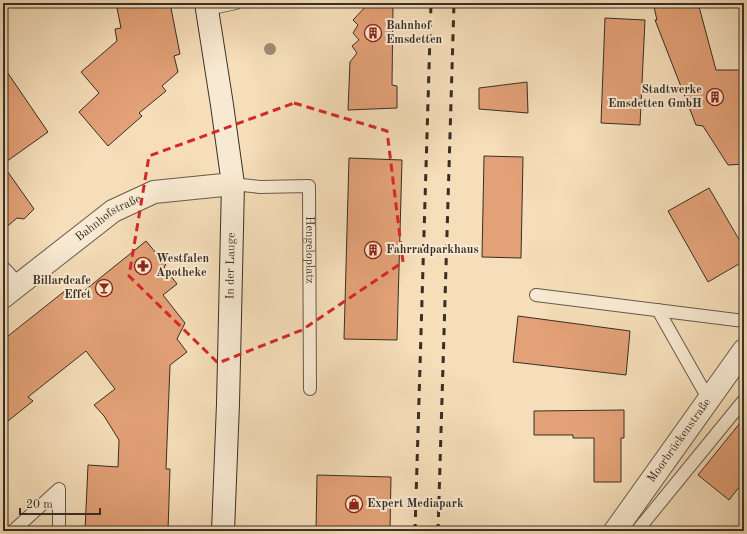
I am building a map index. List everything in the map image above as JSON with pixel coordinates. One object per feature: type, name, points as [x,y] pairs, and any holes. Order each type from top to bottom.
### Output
[{"type":"street","name":"In der Lauge","points":[[206,6],[233,184],[228,404],[223,531]]},
{"type":"street","name":"Bahnhofstraße","points":[[11,290],[113,211],[154,192],[233,184]]},
{"type":"street","name":"Moorbrückenstraße","points":[[615,531],[744,350]]},
{"type":"lane","points":[[206,6],[236,3]]},
{"type":"lane","name":"Hengeloplatz","points":[[233,184],[260,187],[309,186],[310,390]]},
{"type":"lane","points":[[3,267],[11,290]]},
{"type":"lane","points":[[536,296],[744,321]]},
{"type":"lane","points":[[658,310],[709,400]]},
{"type":"lane","points":[[637,531],[744,400]]},
{"type":"lane","points":[[13,531],[59,489],[60,531]]},
{"type":"highlighted area","points":[[294,103],[387,131],[403,262],[302,330],[218,363],[129,276],[149,156]]},
{"type":"building","points":[[116,3],[170,3],[180,54],[174,56],[178,72],[162,86],[166,91],[139,113],[142,116],[108,146],[79,112],[99,93],[81,72],[117,41],[115,29],[121,28]]},
{"type":"building","points":[[369,3],[393,3],[392,85],[397,86],[397,108],[348,110],[350,62],[357,53],[352,46],[359,40],[353,33],[358,25],[353,20]]},
{"type":"building","name":"Stadtwerke Emsdetten GmbH","points":[[653,3],[698,3],[716,70],[744,70],[744,164],[728,165],[703,126],[696,125],[655,20],[657,20]]},
{"type":"building","points":[[605,18],[645,20],[640,125],[601,123]]},
{"type":"building","points":[[3,66],[48,132],[3,164]]},
{"type":"building","points":[[527,82],[528,113],[479,109],[479,88]]},
{"type":"building","name":"Fahrradparkhaus","points":[[484,156],[523,157],[521,258],[482,257]]},
{"type":"building","name":"Fahrradparkhaus","points":[[349,158],[402,160],[397,340],[344,339]]},
{"type":"building","points":[[3,165],[34,209],[24,219],[17,218],[3,230]]},
{"type":"building","points":[[709,188],[744,248],[744,261],[708,282],[668,211]]},
{"type":"building","points":[[146,241],[166,265],[164,267],[177,284],[163,295],[185,323],[177,339],[187,352],[170,365],[166,469],[170,469],[168,531],[85,531],[88,465],[118,467],[119,440],[104,416],[94,405],[115,389],[86,351],[28,397],[33,401],[3,425],[3,340],[66,290],[74,299]]},
{"type":"building","points":[[518,316],[630,331],[626,375],[513,362]]},
{"type":"building","points":[[624,410],[624,438],[621,438],[621,482],[594,482],[594,438],[573,438],[573,435],[534,435],[534,411]]},
{"type":"building","points":[[744,418],[744,481],[729,500],[698,475]]},
{"type":"building","name":"Expert Mediapark","points":[[317,475],[391,477],[390,531],[316,531]]},
{"type":"railway","points":[[415,531],[431,3]]},
{"type":"railway","points":[[438,531],[454,3]]},
{"type":"place","name":"Bahnhof Emsdetten","points":[[373,33]]},
{"type":"place","name":"Stadtwerke Emsdetten GmbH","points":[[715,97]]},
{"type":"place","name":"Fahrradparkhaus","points":[[373,250]]},
{"type":"place","name":"Westfalen Apotheke","points":[[143,266]]},
{"type":"place","name":"Billardcafe Effet","points":[[104,288]]},
{"type":"place","name":"Expert Mediapark","points":[[354,504]]}]
